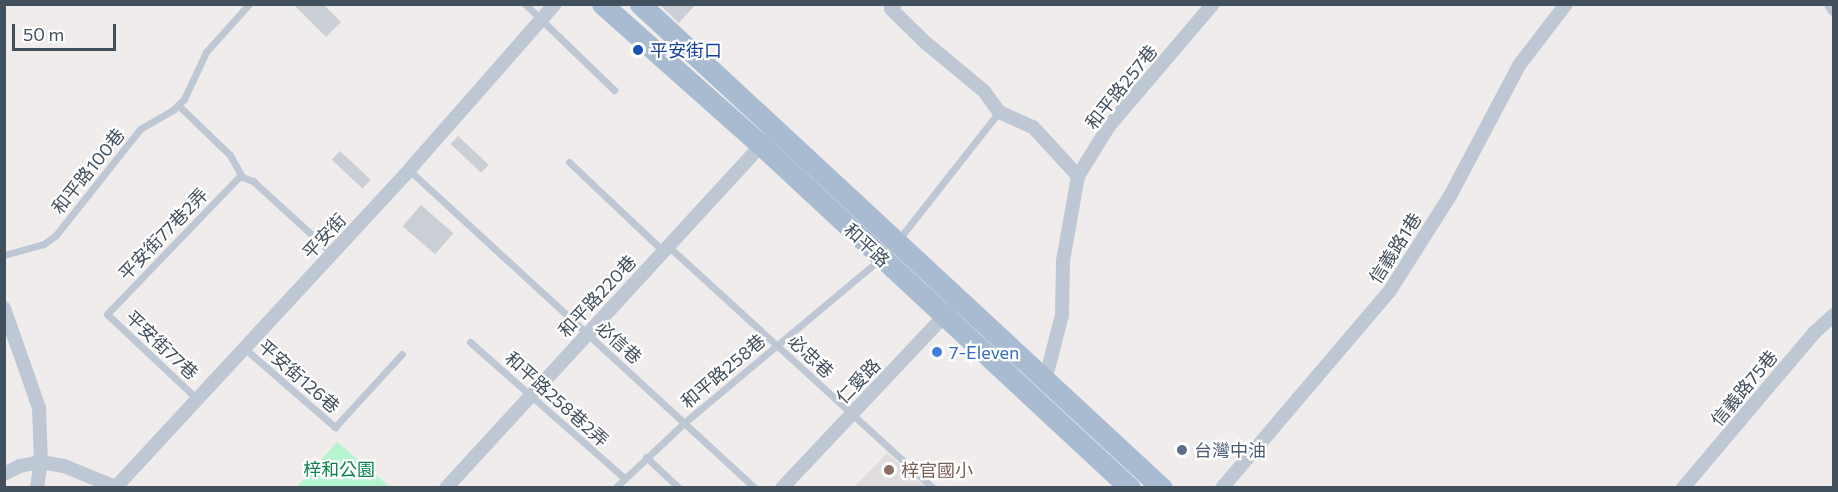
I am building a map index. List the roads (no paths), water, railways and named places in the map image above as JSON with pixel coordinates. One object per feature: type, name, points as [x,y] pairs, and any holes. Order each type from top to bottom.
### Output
[{"type":"main road","name":"和平路","points":[[602,4],[761,145],[1130,488]]},
{"type":"main road","name":"和平路","points":[[640,4],[1046,377],[1162,488]]},
{"type":"street","name":"平安街","points":[[116,487],[196,398],[333,254],[555,4]]},
{"type":"street","points":[[895,4],[891,9],[926,43],[984,91],[999,112],[1033,127],[1077,176]]},
{"type":"street","name":"和平路257巷","points":[[1046,377],[1062,315],[1063,261],[1077,176],[1109,126],[1213,4]]},
{"type":"street","name":"信義路1巷","points":[[1222,488],[1389,292],[1450,196],[1520,64],[1566,4]]},
{"type":"street","points":[[1831,4],[1833,9]]},
{"type":"street","name":"和平路220巷","points":[[446,488],[776,130]]},
{"type":"street","name":"仁愛路","points":[[782,488],[960,299]]},
{"type":"street","points":[[4,308],[39,408],[41,462],[37,488]]},
{"type":"street","name":"信義路75巷","points":[[1683,488],[1815,332],[1833,315]]},
{"type":"street","points":[[4,474],[21,466],[41,462],[64,466],[116,487]]},
{"type":"lane","name":"和平路100巷","points":[[4,255],[44,244],[56,235],[140,129],[184,99],[206,52],[249,4]]},
{"type":"lane","points":[[525,4],[614,90]]},
{"type":"lane","points":[[178,105],[230,155],[242,177],[253,181],[333,254]]},
{"type":"lane","points":[[897,241],[999,112]]},
{"type":"lane","name":"必忠巷","points":[[569,162],[777,345],[933,488]]},
{"type":"lane","name":"必信巷","points":[[409,170],[756,488]]},
{"type":"lane","name":"平安街77巷2弄","points":[[107,314],[238,177],[242,177]]},
{"type":"lane","name":"和平路258巷","points":[[615,488],[646,456],[684,423],[881,258]]},
{"type":"lane","name":"平安街77巷","points":[[107,314],[196,398]]},
{"type":"lane","name":"和平路258巷2弄","points":[[470,342],[624,478]]},
{"type":"lane","name":"平安街126巷","points":[[244,348],[335,427],[402,354]]},
{"type":"lane","points":[[646,456],[679,488]]},
{"type":"place","name":"平安街口","points":[[638,50]]},
{"type":"place","name":"7-Eleven","points":[[937,352]]},
{"type":"place","name":"台灣中油","points":[[1182,450]]},
{"type":"place","name":"梓官國小","points":[[889,470]]},
{"type":"park label","name":"梓和公園","points":[[339,469]]}]
